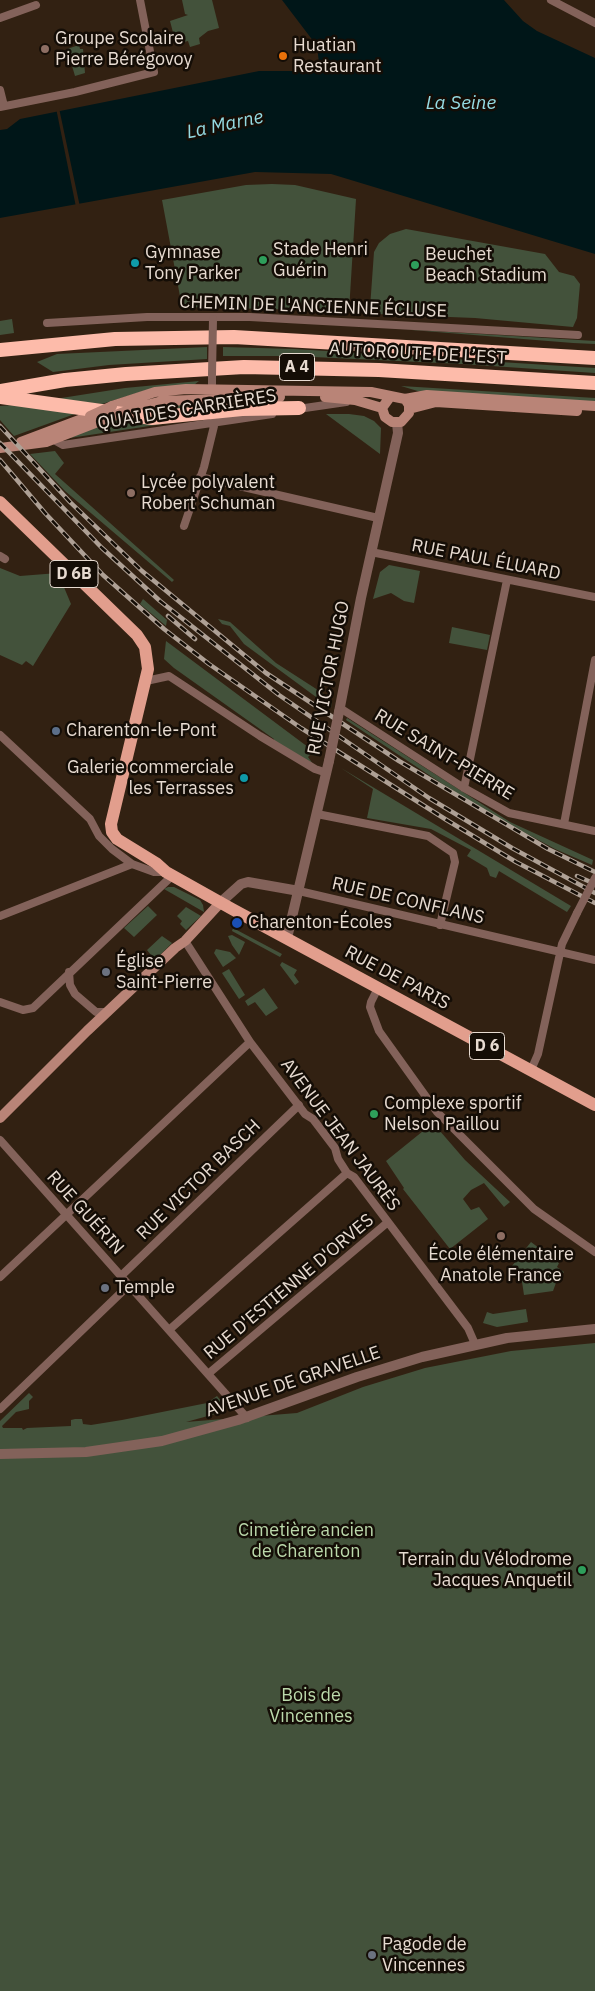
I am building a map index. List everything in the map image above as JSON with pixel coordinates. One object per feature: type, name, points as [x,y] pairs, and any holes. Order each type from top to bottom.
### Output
[{"type":"highway","name":"AUTOROUTE DE L’EST","points":[[0,350],[114,339],[234,337],[595,358]]},
{"type":"highway","name":"AUTOROUTE DE L’EST","points":[[0,391],[65,380],[126,374],[244,367],[379,370],[595,384]]},
{"type":"highway","points":[[0,397],[152,418],[242,409],[298,408]]},
{"type":"main road","name":"QUAI DES CARRIÈRES","points":[[14,445],[112,406],[155,392],[213,387],[371,392],[390,397]]},
{"type":"main road","name":"QUAI DES CARRIÈRES","points":[[0,448],[54,440],[132,409],[213,387],[355,400],[382,408]]},
{"type":"main road","points":[[405,399],[409,409],[404,420],[397,423],[388,420],[382,408],[390,397],[398,396],[405,399],[427,395],[595,406]]},
{"type":"main road","points":[[409,409],[436,402],[595,413]]},
{"type":"main road","name":"D 6B","points":[[0,502],[142,640],[149,662],[146,681],[111,829],[114,836],[120,842],[156,863],[169,874]]},
{"type":"main road","name":"RUE DE PARIS","points":[[169,874],[595,1105]]},
{"type":"main road","points":[[0,1118],[175,948],[185,942],[221,902]]},
{"type":"street","points":[[0,90],[2,107],[75,92],[154,72],[140,0]]},
{"type":"street","points":[[551,0],[595,23]]},
{"type":"street","points":[[0,18],[36,5]]},
{"type":"street","points":[[213,318],[213,387]]},
{"type":"street","name":"CHEMIN DE L'ANCIENNE ÉCLUSE","points":[[47,323],[87,320],[213,318],[341,321],[578,335]]},
{"type":"street","name":"QUAI DES CARRIÈRES","points":[[54,440],[63,445],[355,400]]},
{"type":"street","points":[[184,526],[215,422]]},
{"type":"street","name":"RUE VICTOR HUGO","points":[[287,938],[340,710],[378,518],[398,433],[397,423]]},
{"type":"street","points":[[200,477],[378,518]]},
{"type":"street","name":"RUE PAUL ÉLUARD","points":[[371,552],[595,597]]},
{"type":"street","points":[[464,788],[507,580]]},
{"type":"street","points":[[564,824],[595,660]]},
{"type":"street","points":[[146,681],[169,676],[260,736],[326,773]]},
{"type":"street","name":"RUE SAINT-PIERRE","points":[[340,710],[464,788],[509,813],[595,831]]},
{"type":"street","name":"RUE DE PARIS","points":[[0,735],[90,819],[99,836],[132,864],[154,872],[169,874]]},
{"type":"street","points":[[317,814],[428,836],[454,852],[455,862],[440,926]]},
{"type":"street","points":[[0,916],[132,864]]},
{"type":"street","points":[[0,1002],[23,1010],[33,1008],[169,874]]},
{"type":"street","points":[[531,1070],[538,1054],[567,933],[595,878]]},
{"type":"street","name":"RUE DE CONFLANS","points":[[221,902],[241,884],[255,882],[440,926],[595,960]]},
{"type":"street","name":"AVENUE JEAN JAURÈS","points":[[185,942],[250,1042],[334,1148],[347,1173],[354,1177],[468,1328],[476,1344]]},
{"type":"street","points":[[70,972],[70,985],[75,994],[96,1012],[108,1012]]},
{"type":"street","points":[[378,988],[370,1007],[379,1031],[437,1112],[529,1204],[595,1252]]},
{"type":"street","points":[[0,1277],[250,1042]]},
{"type":"street","name":"RUE VICTOR BASCH","points":[[121,1276],[299,1106]]},
{"type":"street","name":"RUE GUÉRIN","points":[[0,1140],[247,1418]]},
{"type":"street","points":[[168,1330],[347,1173]]},
{"type":"street","name":"RUE D'ESTIENNE D'ORVES","points":[[208,1374],[388,1222]]},
{"type":"street","points":[[0,1409],[130,1285]]},
{"type":"street","name":"AVENUE DE GRAVELLE","points":[[0,1454],[67,1453],[162,1441],[247,1418],[357,1377],[422,1357],[507,1338],[595,1329]]},
{"type":"green space","points":[[182,0],[212,0],[219,28],[208,31],[199,38],[200,44],[190,47],[188,41],[176,44],[170,21],[188,15],[185,14]]},
{"type":"green space","points":[[79,45],[80,49],[83,49],[85,73],[75,76],[67,49]]},
{"type":"green space","name":"Stade Henri Guérin","points":[[246,185],[295,185],[356,199],[349,311],[182,307],[162,200]]},
{"type":"green space","points":[[406,229],[545,254],[559,272],[574,276],[580,284],[577,318],[573,327],[475,318],[375,314],[370,308],[374,252],[379,243],[390,234]]},
{"type":"green space","points":[[12,319],[14,333],[0,335],[0,321]]},
{"type":"green space","points":[[399,329],[595,341],[595,344],[573,343]]},
{"type":"green space","points":[[207,347],[207,359],[109,365],[53,372],[37,362],[57,354]]},
{"type":"green space","points":[[223,347],[294,349],[595,368],[595,373],[462,364],[292,356],[223,356]]},
{"type":"green space","points":[[199,381],[194,385],[150,389],[102,404],[55,399],[125,388]]},
{"type":"green space","points":[[401,386],[595,398],[595,403],[431,395]]},
{"type":"green space","points":[[29,404],[83,411],[14,436],[0,420],[0,406]]},
{"type":"green space","points":[[168,404],[249,404],[181,413],[139,410]]},
{"type":"green space","points":[[326,414],[364,416],[374,421],[381,428],[380,454]]},
{"type":"green space","points":[[118,418],[176,422],[63,439]]},
{"type":"green space","points":[[55,451],[64,463],[55,474],[174,580],[172,582],[65,491],[30,454]]},
{"type":"green space","points":[[389,565],[420,571],[414,603],[404,601],[391,593],[373,599],[380,572]]},
{"type":"green space","points":[[0,568],[20,576],[58,573],[71,604],[33,666],[26,661],[22,665],[0,655]]},
{"type":"green space","points":[[143,599],[167,620],[166,626],[140,604]]},
{"type":"green space","points":[[218,619],[230,622],[276,663],[324,694],[332,702],[331,708],[244,644],[230,626],[222,624]]},
{"type":"green space","points":[[452,627],[490,635],[487,650],[449,643]]},
{"type":"green space","points":[[166,641],[320,756],[310,755],[308,757],[313,764],[274,742],[274,739],[174,668],[164,659]]},
{"type":"green space","points":[[347,718],[510,822],[593,860],[592,865],[555,849],[492,815],[346,720]]},
{"type":"green space","points":[[341,768],[571,906],[567,912],[499,871],[496,878],[490,876],[487,868],[467,856],[471,850],[431,829],[367,818],[373,789]]},
{"type":"green space","points":[[174,887],[200,900],[204,912],[164,889]]},
{"type":"green space","points":[[148,906],[157,915],[134,937],[124,928]]},
{"type":"green space","points":[[186,907],[201,916],[186,930],[180,924],[182,921],[177,916]]},
{"type":"green space","points":[[233,928],[282,954],[280,957],[232,931]]},
{"type":"green space","points":[[232,935],[245,942],[239,955],[228,936]]},
{"type":"green space","points":[[162,936],[172,943],[155,960],[147,950]]},
{"type":"green space","points":[[216,949],[230,952],[236,958],[223,967],[214,953]]},
{"type":"green space","points":[[282,962],[297,970],[294,975],[299,982],[295,985],[280,965]]},
{"type":"green space","points":[[229,969],[245,995],[239,999],[222,973]]},
{"type":"green space","points":[[264,988],[278,1008],[266,1016],[255,1002],[248,1006],[245,1001]]},
{"type":"green space","points":[[433,1123],[465,1160],[510,1202],[504,1207],[484,1183],[471,1190],[463,1199],[471,1210],[479,1207],[488,1219],[450,1249],[403,1189],[386,1161]]},
{"type":"green space","points":[[531,1242],[559,1263],[557,1267],[564,1272],[557,1280],[553,1291],[524,1295],[521,1275],[508,1271]]},
{"type":"green space","points":[[526,1309],[528,1322],[497,1327],[483,1323],[487,1312],[493,1314]]},
{"type":"green space","name":"Bois de Vincennes","points":[[595,1343],[595,1991],[0,1991],[0,1421],[29,1393],[33,1397],[29,1401],[29,1409],[16,1412],[2,1426],[3,1428],[22,1428],[23,1430],[27,1428],[71,1426],[71,1420],[75,1419],[82,1419],[83,1424],[91,1425],[207,1403],[217,1396],[226,1407],[226,1411],[186,1422],[297,1413],[363,1387],[425,1368],[511,1351]]},
{"type":"water","name":"La Seine","points":[[282,0],[504,0],[523,21],[537,31],[595,58],[595,254],[331,174],[255,172],[0,218],[0,130],[7,129],[20,119],[259,71],[306,71],[315,68],[319,63],[317,46]]},
{"type":"pier","points":[[56,108],[59,108],[80,207],[76,207]]},
{"type":"railway","points":[[0,426],[70,502],[142,571],[266,673],[399,761],[548,849],[595,872]]},
{"type":"railway","points":[[0,443],[102,548],[160,601],[279,695],[429,798],[512,848],[595,893]]},
{"type":"railway","points":[[0,460],[45,513],[103,575],[164,629],[209,664],[301,728],[445,819],[516,862],[595,903]]},
{"type":"railway","points":[[168,616],[195,639]]},
{"type":"railway","points":[[577,876],[595,884]]},
{"type":"place","name":"Groupe Scolaire Pierre Bérégovoy","points":[[45,49]]},
{"type":"place","name":"Huatian Restaurant","points":[[283,56]]},
{"type":"place","name":"Stade Henri Guérin","points":[[263,260]]},
{"type":"place","name":"Gymnase Tony Parker","points":[[135,263]]},
{"type":"place","name":"Beuchet Beach Stadium","points":[[415,265]]},
{"type":"place","name":"Lycée polyvalent Robert Schuman","points":[[131,493]]},
{"type":"place","name":"Charenton-le-Pont","points":[[56,731]]},
{"type":"place","name":"Galerie commerciale les Terrasses","points":[[244,778]]},
{"type":"place","name":"Charenton-Écoles","points":[[237,923]]},
{"type":"place","name":"Église Saint-Pierre","points":[[106,972]]},
{"type":"place","name":"Complexe sportif Nelson Paillou","points":[[374,1114]]},
{"type":"place","name":"École élémentaire Anatole France","points":[[501,1236]]},
{"type":"place","name":"Temple","points":[[105,1288]]},
{"type":"place","name":"Terrain du Vélodrome Jacques Anquetil","points":[[582,1570]]},
{"type":"place","name":"Pagode de Vincennes","points":[[372,1955]]},
{"type":"water label","name":"La Marne","points":[[225,125]]},
{"type":"park label","name":"Cimetière ancien de Charenton","points":[[306,1541]]}]
